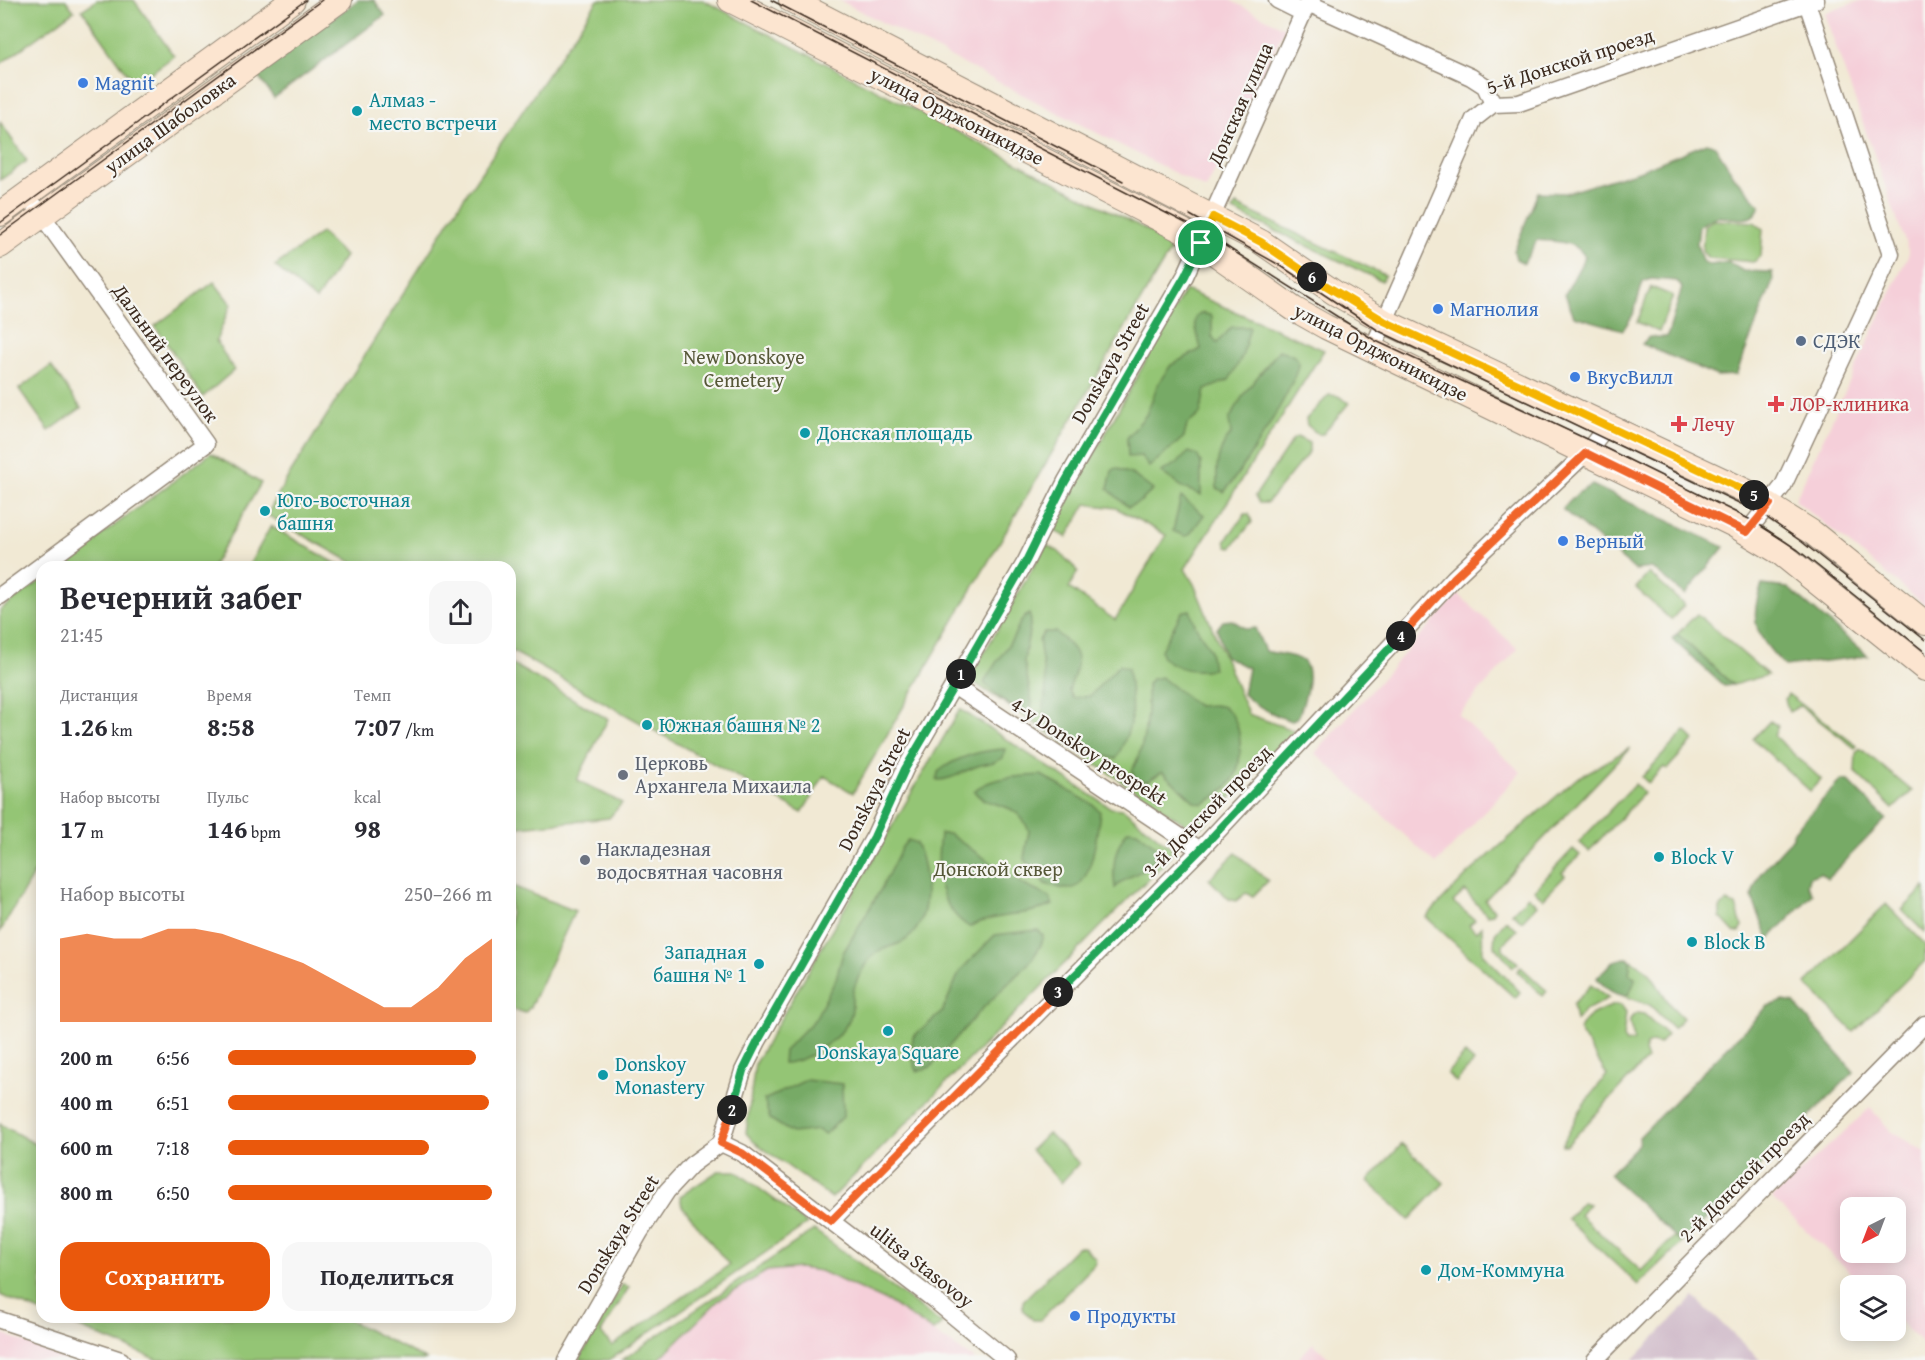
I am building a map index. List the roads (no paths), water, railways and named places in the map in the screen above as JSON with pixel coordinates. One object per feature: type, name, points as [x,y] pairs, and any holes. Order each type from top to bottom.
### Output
[{"type":"main road","name":"улица Шаболовка","points":[[0,214],[293,0]]},
{"type":"main road","name":"улица Шаболовка","points":[[0,246],[340,0]]},
{"type":"main road","name":"улица Орджоникидзе","points":[[730,0],[1201,243],[1294,309],[1372,350],[1747,532],[1779,552],[1925,669]]},
{"type":"main road","name":"улица Орджоникидзе","points":[[791,0],[1261,242],[1335,293],[1384,321],[1770,504],[1813,533],[1925,623]]},
{"type":"street","points":[[1277,0],[1307,5],[1471,77],[1485,86],[1493,104]]},
{"type":"street","points":[[1747,532],[1783,486],[1891,254],[1810,1]]},
{"type":"street","name":"5-й Донской проезд","points":[[1372,350],[1474,119],[1493,104],[1519,103],[1810,1]]},
{"type":"street","name":"Донская улица","points":[[1201,243],[1307,5]]},
{"type":"street","name":"Дальний переулок","points":[[27,194],[206,444],[47,561]]},
{"type":"street","name":"Donskaya Street","points":[[567,1360],[640,1232],[667,1191],[691,1165],[721,1143],[743,1071],[874,837],[905,769],[1026,561],[1065,482],[1185,276],[1201,243]]},
{"type":"street","name":"3-й Донской проезд","points":[[831,1221],[1200,850],[1454,578],[1586,453],[1607,426]]},
{"type":"street","name":"Дальний переулок","points":[[0,596],[36,569]]},
{"type":"street","name":"4-y Donskoy prospekt","points":[[954,686],[1200,850]]},
{"type":"street","name":"2-й Донской проезд","points":[[1595,1360],[1925,1024]]},
{"type":"street","name":"ulitsa Stasovoy","points":[[721,1143],[742,1153],[938,1303],[1007,1360]]},
{"type":"street","points":[[0,1320],[122,1360]]},
{"type":"tram line","points":[[0,223],[306,0]]},
{"type":"tram line","points":[[0,235],[322,0]]},
{"type":"tram line","points":[[751,0],[1205,233],[1376,341],[1595,443],[1755,522],[1798,550],[1925,652]]},
{"type":"tram line","points":[[771,0],[1123,181]]},
{"type":"tram line","points":[[1190,215],[1281,266],[1379,331],[1762,514],[1802,542],[1925,640]]},
{"type":"place","name":"Magnit","points":[[83,83]]},
{"type":"place","name":"Алмаз - место встречи","points":[[357,111]]},
{"type":"place","name":"Магнолия","points":[[1438,309]]},
{"type":"place","name":"СДЭК","points":[[1801,341]]},
{"type":"place","name":"ВкусВилл","points":[[1575,377]]},
{"type":"place","name":"ЛОР-клиника","points":[[1776,404]]},
{"type":"place","name":"Лечу","points":[[1679,424]]},
{"type":"place","name":"Донская площадь","points":[[805,433]]},
{"type":"place","name":"Юго-восточная башня","points":[[265,511]]},
{"type":"place","name":"Верный","points":[[1563,541]]},
{"type":"place","name":"Южная башня № 2","points":[[647,725]]},
{"type":"place","name":"Церковь Архангела Михаила","points":[[623,775]]},
{"type":"place","name":"Block V","points":[[1659,857]]},
{"type":"place","name":"Накладезная водосвятная часовня","points":[[585,860]]},
{"type":"place","name":"Block B","points":[[1692,942]]},
{"type":"place","name":"Западная башня № 1","points":[[759,964]]},
{"type":"place","name":"Donskaya Square","points":[[888,1031]]},
{"type":"place","name":"Donskoy Monastery","points":[[603,1075]]},
{"type":"place","name":"Дом-Коммуна","points":[[1426,1270]]},
{"type":"place","name":"Продукты","points":[[1075,1316]]},
{"type":"park label","name":"New Donskoye Cemetery","points":[[744,368]]},
{"type":"park label","name":"Донской сквер","points":[[998,869]]}]
